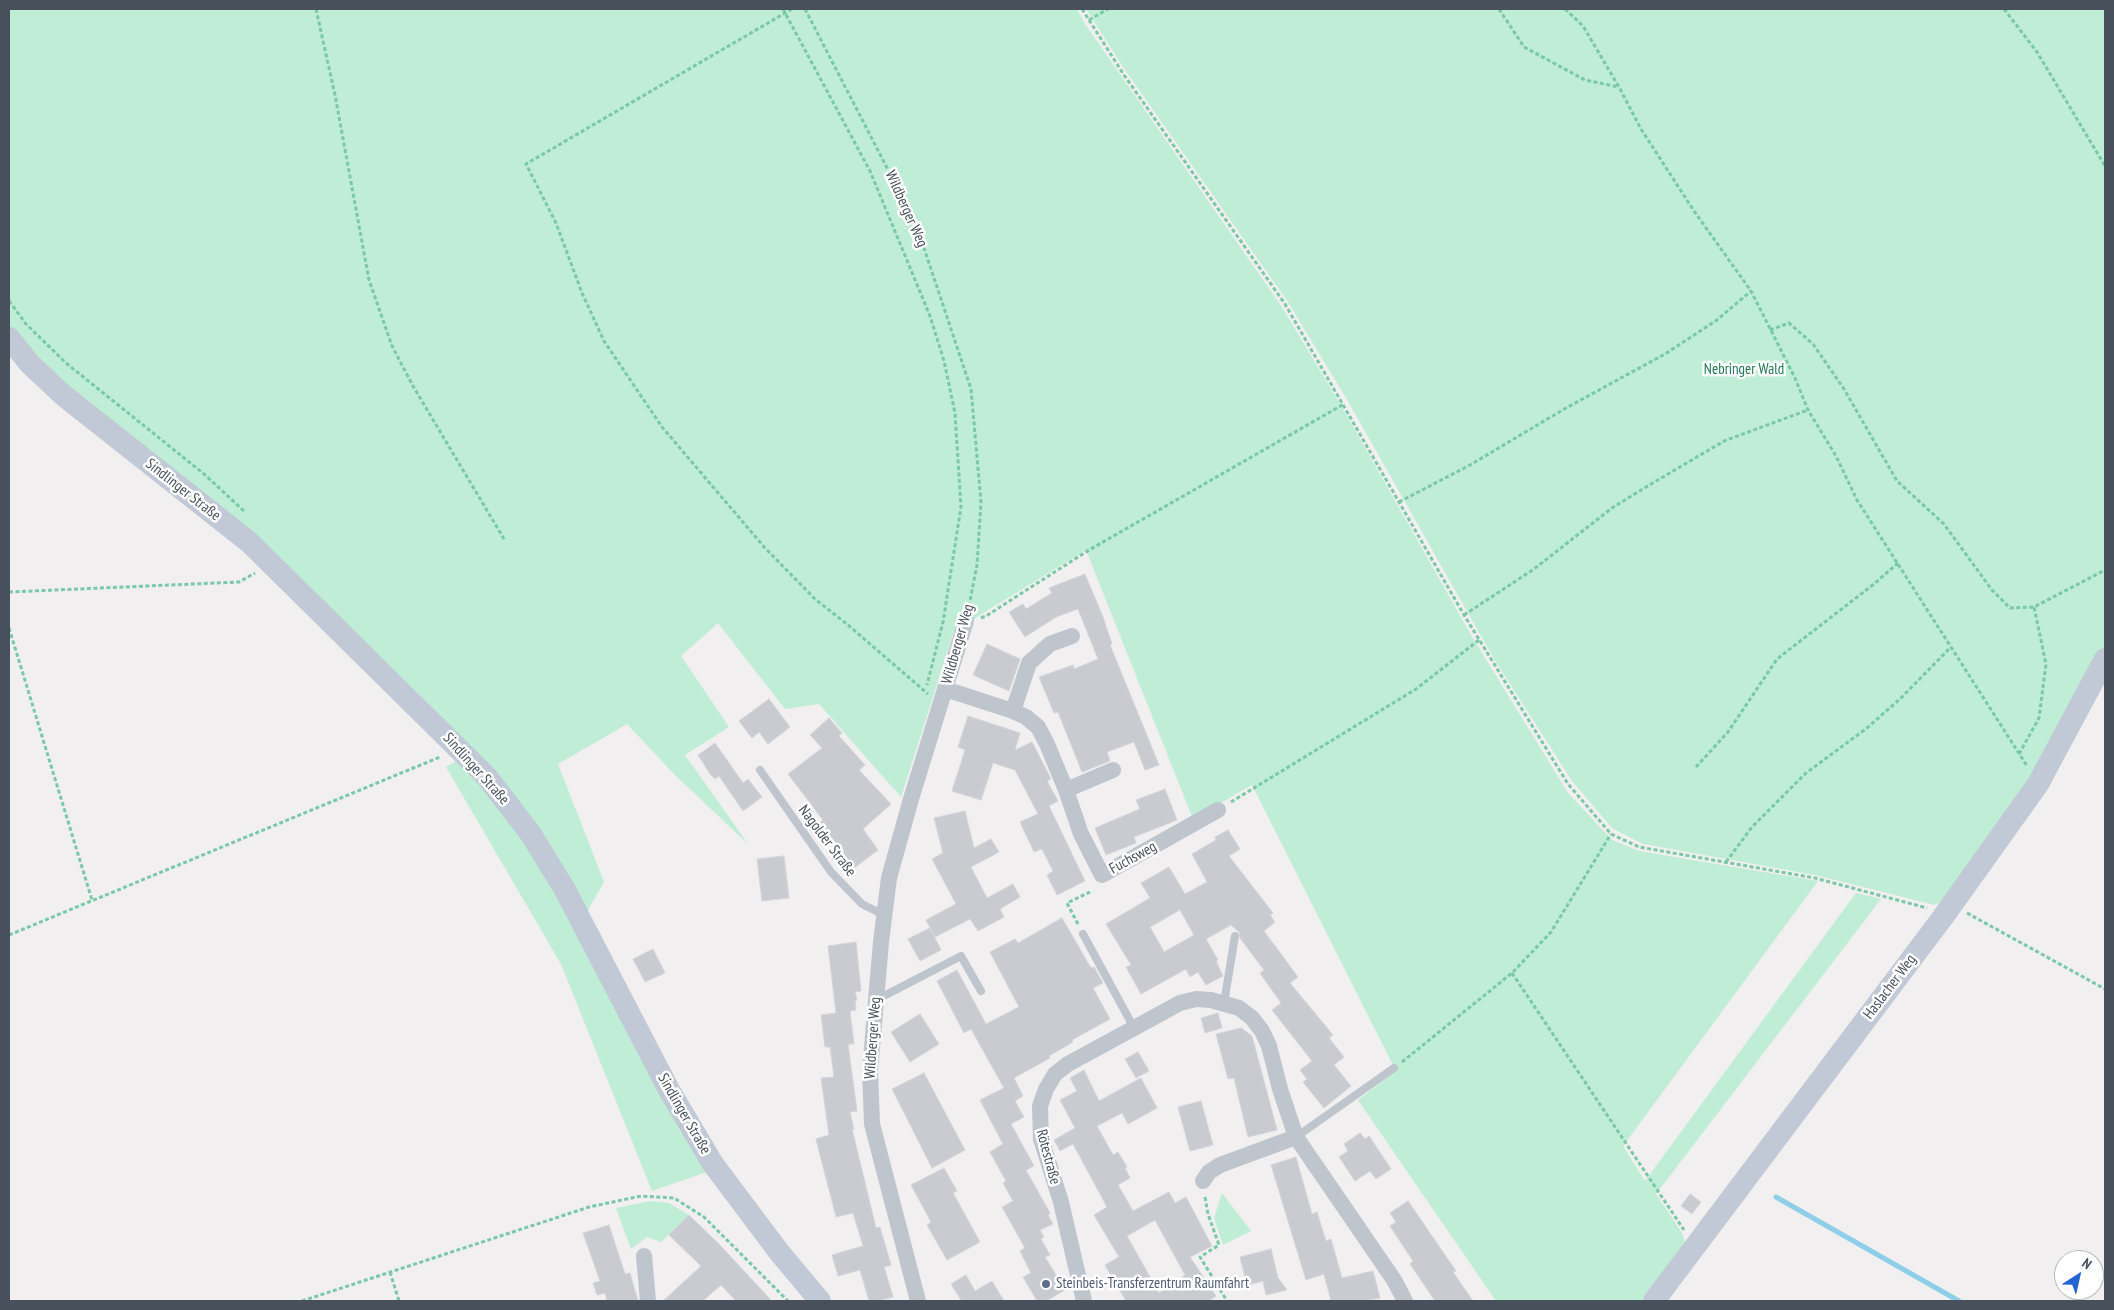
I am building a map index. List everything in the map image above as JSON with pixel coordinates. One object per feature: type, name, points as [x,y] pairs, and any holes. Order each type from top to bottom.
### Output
[{"type":"street","name":"Sindlinger Straße","points":[[9,338],[30,364],[63,395],[249,542],[456,744],[487,777],[530,833],[564,888],[669,1090],[713,1164],[773,1245],[820,1301]]},
{"type":"street","name":"Wildberger Weg","points":[[918,1301],[872,1124],[869,1086],[884,915],[894,856],[966,621]]},
{"type":"street","points":[[1013,711],[1029,663],[1050,644],[1072,636]]},
{"type":"street","name":"Haslacher Weg","points":[[1654,1301],[1947,911],[2038,784],[2105,659]]},
{"type":"street","name":"Fuchsweg","points":[[943,695],[1013,711],[1026,717],[1038,727],[1066,790],[1080,834],[1102,875],[1218,810]]},
{"type":"street","points":[[1066,790],[1113,770]]},
{"type":"street","name":"Rötestraße","points":[[1084,1301],[1061,1202],[1041,1139],[1040,1106],[1046,1089],[1056,1074],[1068,1064],[1180,1003],[1196,999],[1224,1003],[1245,1013],[1262,1031],[1269,1046],[1280,1089],[1296,1137],[1394,1280],[1405,1301]]},
{"type":"street","points":[[1203,1181],[1209,1172],[1220,1165],[1296,1137]]},
{"type":"street","points":[[644,1256],[648,1301]]},
{"type":"lane","name":"Nagolder Straße","points":[[760,770],[831,872],[862,904],[884,915]]},
{"type":"lane","points":[[1083,934],[1134,1028]]},
{"type":"lane","points":[[1224,1003],[1235,936]]},
{"type":"lane","points":[[876,1000],[962,956],[981,992]]},
{"type":"lane","points":[[1296,1137],[1394,1068]]},
{"type":"path","points":[[316,9],[336,95],[369,280],[392,346],[413,386],[504,539]]},
{"type":"path","points":[[792,9],[784,11],[526,164],[556,223],[582,294],[604,341],[662,427],[765,548],[815,599],[848,625],[925,693],[943,695]]},
{"type":"path","name":"Wildberger Weg","points":[[805,9],[916,224],[971,389],[981,502],[977,565],[966,621]]},
{"type":"path","points":[[1082,9],[1124,74],[1285,304],[1479,640],[1568,784],[1611,834],[1639,846],[1815,878],[1928,909],[1947,911],[2105,989]]},
{"type":"path","points":[[1089,20],[1108,9]]},
{"type":"path","points":[[1500,9],[1524,47],[1585,80],[1619,87]]},
{"type":"path","points":[[1565,9],[1583,26],[1651,146],[1694,211],[1751,290],[1795,378],[1808,410],[1836,456],[1857,500],[2038,784]]},
{"type":"path","points":[[2004,9],[2037,52],[2105,166]]},
{"type":"path","points":[[784,11],[870,170],[930,316],[944,361],[955,413],[961,508],[943,622],[925,693]]},
{"type":"path","points":[[1399,502],[1470,465],[1566,408],[1665,354],[1717,320],[1751,290]]},
{"type":"path","points":[[9,301],[26,324],[66,363],[204,474],[248,515]]},
{"type":"path","points":[[1770,330],[1788,323],[1812,344],[1844,389],[1896,481],[1944,524],[1992,590],[2010,608],[2034,607],[2105,570]]},
{"type":"path","points":[[966,621],[986,616],[1089,550],[1344,404]]},
{"type":"path","points":[[1464,615],[1534,569],[1612,508],[1646,487],[1724,441],[1808,410]]},
{"type":"path","points":[[1696,766],[1728,732],[1777,659],[1874,584],[1898,563]]},
{"type":"path","points":[[9,592],[239,582],[258,570]]},
{"type":"path","points":[[2019,754],[2039,718],[2046,664],[2034,607]]},
{"type":"path","points":[[9,628],[92,900]]},
{"type":"path","points":[[1218,810],[1416,689],[1479,640]]},
{"type":"path","points":[[1726,862],[1752,827],[1806,773],[1867,728],[1901,698],[1950,648]]},
{"type":"path","points":[[9,935],[444,755],[456,744]]},
{"type":"path","points":[[1394,1068],[1512,973],[1551,932],[1611,834]]},
{"type":"path","points":[[1083,934],[1067,903],[1090,892]]},
{"type":"path","points":[[1512,973],[1671,1212]]},
{"type":"path","points":[[1203,1181],[1208,1214],[1219,1245],[1200,1257],[1227,1301]]},
{"type":"path","points":[[302,1301],[589,1207],[641,1196],[674,1198],[704,1217],[788,1301]]},
{"type":"path","points":[[390,1272],[399,1301]]},
{"type":"green space","points":[[9,9],[1077,9],[1085,24],[1282,307],[1346,414],[1471,635],[1568,793],[1612,840],[1639,851],[1818,881],[1623,1146],[1645,1181],[1856,893],[1881,899],[1656,1194],[1682,1233],[1686,1246],[1646,1301],[1496,1301],[1358,1100],[1396,1071],[1252,785],[1193,819],[1086,550],[954,631],[901,797],[819,704],[785,709],[718,623],[681,656],[729,727],[685,755],[748,844],[675,775],[627,724],[558,764],[604,882],[585,915],[482,761],[35,359],[9,327]]},
{"type":"green space","name":"Nebringer Wald","points":[[1086,9],[2105,9],[2105,647],[2032,780],[1949,897],[1935,905],[1815,875],[1643,844],[1612,828],[1572,781],[1494,659],[1349,403],[1288,302],[1125,70]]},
{"type":"green space","points":[[461,758],[527,840],[707,1172],[652,1191],[561,964],[446,767]]},
{"type":"green space","points":[[1222,1193],[1251,1231],[1223,1245],[1214,1218]]},
{"type":"green space","points":[[651,1201],[669,1203],[689,1215],[661,1242],[647,1237],[631,1249],[616,1208]]},
{"type":"building","points":[[1085,574],[1103,617],[1112,644],[1110,645],[1159,765],[1145,770],[1134,742],[1107,752],[1110,761],[1082,772],[1058,712],[1054,713],[1039,677],[1073,665],[1074,669],[1098,659],[1078,609],[1056,617],[1025,637],[1009,612],[1023,604],[1026,609],[1052,593],[1049,588]]},
{"type":"building","points":[[987,644],[1020,659],[1009,691],[973,675]]},
{"type":"building","points":[[769,699],[790,727],[768,744],[759,732],[752,738],[739,721]]},
{"type":"building","points":[[968,716],[1020,733],[1015,750],[1032,742],[1051,779],[1047,781],[1058,801],[1049,806],[1085,881],[1057,895],[1047,875],[1053,871],[1042,849],[1034,852],[1020,822],[1038,814],[1015,770],[993,763],[981,800],[952,791],[965,750],[958,747]]},
{"type":"building","points":[[829,718],[842,733],[839,736],[865,765],[859,770],[891,804],[863,829],[878,850],[854,868],[820,823],[823,820],[788,774],[822,748],[810,735]]},
{"type":"building","points":[[715,743],[743,783],[748,779],[762,797],[743,811],[719,776],[715,779],[710,774],[698,755]]},
{"type":"building","points":[[1165,789],[1177,820],[1134,837],[1136,843],[1106,855],[1095,828],[1140,809],[1136,800]]},
{"type":"building","points":[[965,811],[974,848],[991,839],[999,852],[971,867],[987,898],[1013,884],[1020,897],[1000,909],[1004,917],[978,931],[970,919],[935,937],[926,920],[956,904],[932,859],[943,853],[934,818]]},
{"type":"building","points":[[1228,830],[1240,849],[1229,856],[1273,913],[1270,915],[1275,922],[1264,931],[1298,977],[1290,983],[1333,1035],[1329,1038],[1344,1057],[1334,1065],[1351,1086],[1324,1108],[1303,1082],[1307,1079],[1300,1070],[1312,1061],[1272,1010],[1281,1003],[1260,973],[1264,970],[1240,938],[1239,932],[1231,925],[1206,939],[1218,960],[1216,961],[1223,976],[1206,985],[1198,972],[1190,977],[1186,969],[1141,994],[1126,967],[1131,965],[1106,924],[1150,898],[1141,883],[1169,867],[1185,894],[1207,882],[1192,854],[1216,840],[1215,837]],"holes":[[[1180,910],[1194,935],[1164,952],[1150,927]]]},
{"type":"building","points":[[784,856],[789,898],[762,901],[757,859]]},
{"type":"building","points":[[1062,918],[1091,968],[1094,967],[1103,983],[1093,988],[1110,1019],[1072,1040],[1073,1042],[1049,1056],[1050,1058],[1014,1078],[1023,1096],[1015,1101],[1024,1117],[1011,1124],[1034,1166],[1026,1170],[1050,1213],[1048,1215],[1053,1224],[1040,1230],[1044,1237],[1041,1239],[1050,1255],[1045,1257],[1065,1290],[1046,1301],[1037,1301],[1023,1277],[1031,1273],[1020,1251],[1025,1248],[1002,1207],[1013,1201],[1003,1183],[1006,1181],[990,1152],[1003,1144],[980,1100],[1004,1088],[971,1029],[964,1033],[937,981],[957,970],[986,1024],[1019,1007],[990,952],[1015,939],[1018,943]]},
{"type":"building","points":[[930,928],[941,950],[920,961],[908,939]]},
{"type":"building","points":[[856,942],[861,991],[855,992],[857,1000],[855,1001],[856,1010],[850,1011],[854,1044],[848,1044],[857,1111],[850,1112],[854,1129],[852,1129],[876,1228],[880,1227],[891,1265],[884,1267],[893,1297],[877,1301],[869,1301],[860,1270],[838,1276],[832,1255],[863,1246],[853,1213],[836,1217],[816,1139],[829,1135],[821,1078],[834,1077],[830,1047],[825,1047],[821,1015],[836,1013],[828,946]]},
{"type":"building","points":[[653,949],[665,973],[645,982],[633,959]]},
{"type":"building","points":[[1218,1013],[1222,1028],[1205,1033],[1201,1018]]},
{"type":"building","points":[[920,1014],[939,1044],[910,1062],[891,1032]]},
{"type":"building","points":[[1241,1028],[1252,1036],[1277,1130],[1248,1137],[1234,1078],[1228,1079],[1216,1034]]},
{"type":"building","points":[[1138,1052],[1149,1071],[1136,1078],[1125,1059]]},
{"type":"building","points":[[1084,1070],[1099,1101],[1141,1078],[1157,1108],[1128,1124],[1122,1113],[1097,1126],[1113,1155],[1118,1152],[1127,1167],[1125,1168],[1130,1178],[1118,1185],[1133,1211],[1169,1192],[1175,1203],[1186,1197],[1212,1246],[1190,1257],[1216,1296],[1209,1301],[1126,1301],[1105,1265],[1119,1257],[1094,1215],[1107,1207],[1073,1144],[1060,1151],[1054,1140],[1075,1128],[1060,1100],[1077,1091],[1070,1078]],"holes":[[[1155,1220],[1185,1275],[1159,1293],[1127,1236]]]},
{"type":"building","points":[[924,1073],[965,1150],[932,1168],[892,1089]]},
{"type":"building","points":[[1201,1101],[1213,1145],[1190,1151],[1178,1107]]},
{"type":"building","points":[[1360,1133],[1365,1139],[1369,1136],[1391,1169],[1376,1179],[1370,1171],[1355,1181],[1339,1157],[1348,1151],[1344,1144]]},
{"type":"building","points":[[1296,1157],[1312,1214],[1317,1212],[1326,1241],[1331,1239],[1342,1278],[1373,1271],[1380,1298],[1364,1301],[1331,1301],[1324,1274],[1306,1280],[1271,1165]]},
{"type":"building","points":[[944,1168],[957,1191],[953,1193],[980,1242],[947,1260],[927,1225],[931,1222],[911,1185]]},
{"type":"building","points":[[1690,1194],[1701,1202],[1692,1214],[1681,1206]]},
{"type":"building","points":[[1408,1201],[1456,1271],[1453,1272],[1473,1301],[1435,1301],[1410,1264],[1413,1261],[1390,1226],[1396,1222],[1390,1213]]},
{"type":"building","points":[[689,1215],[772,1301],[736,1301],[721,1285],[703,1301],[663,1301],[701,1266],[669,1235]]},
{"type":"building","points":[[609,1225],[625,1274],[630,1273],[638,1301],[607,1301],[605,1293],[597,1295],[593,1283],[600,1281],[583,1233]]},
{"type":"building","points":[[1271,1249],[1278,1278],[1287,1290],[1266,1295],[1263,1281],[1247,1285],[1240,1257]]},
{"type":"building","points":[[966,1275],[975,1291],[992,1281],[1004,1301],[958,1301],[961,1300],[951,1284]]},
{"type":"waterway","points":[[1776,1197],[1959,1301]]},
{"type":"place","name":"Steinbeis-Transferzentrum Raumfahrt","points":[[1046,1284]]}]
